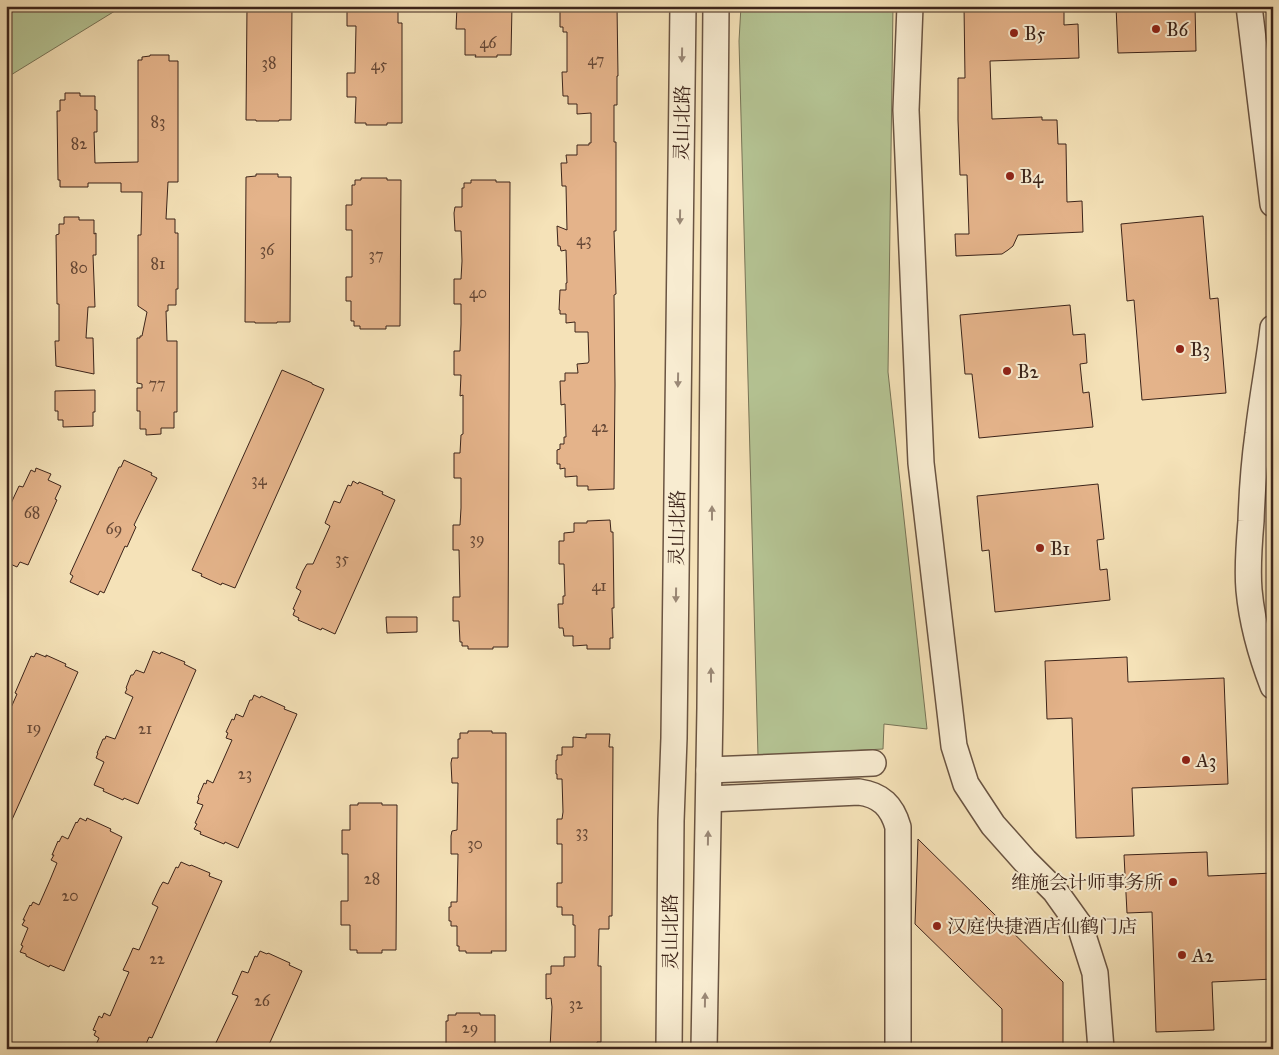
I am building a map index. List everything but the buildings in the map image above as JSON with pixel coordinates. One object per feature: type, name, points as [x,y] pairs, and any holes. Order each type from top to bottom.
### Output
[{"type":"street","name":"灵山北路","points":[[669,1049],[670,821],[674,738],[683,6]]},
{"type":"street","name":"灵山北路","points":[[704,1049],[709,799],[716,6]]},
{"type":"street","points":[[910,6],[906,110],[921,463],[954,746],[966,784],[993,826],[1056,891],[1080,926],[1095,974],[1101,1049]]},
{"type":"street","points":[[1249,6],[1273,204]]},
{"type":"street","points":[[1273,328],[1258,435],[1248,566],[1252,615],[1258,642],[1273,686]]},
{"type":"street","points":[[709,770],[873,763]]},
{"type":"street","points":[[709,799],[859,792],[877,797],[891,810],[898,827],[898,1049]]},
{"type":"green space","points":[[6,6],[123,6],[6,78]]},
{"type":"green space","points":[[741,6],[893,6],[888,372],[927,729],[884,724],[883,749],[758,756],[739,41]]},
{"type":"place","name":"B6","points":[[1156,29]]},
{"type":"place","name":"B5","points":[[1014,33]]},
{"type":"place","name":"B4","points":[[1010,176]]},
{"type":"place","name":"B3","points":[[1180,349]]},
{"type":"place","name":"B2","points":[[1007,371]]},
{"type":"place","name":"B1","points":[[1040,548]]},
{"type":"place","name":"A3","points":[[1186,760]]},
{"type":"place","name":"维施会计师事务所","points":[[1173,882]]},
{"type":"place","name":"汉庭快捷酒店仙鹤门店","points":[[937,926]]},
{"type":"place","name":"A2","points":[[1182,955]]}]
